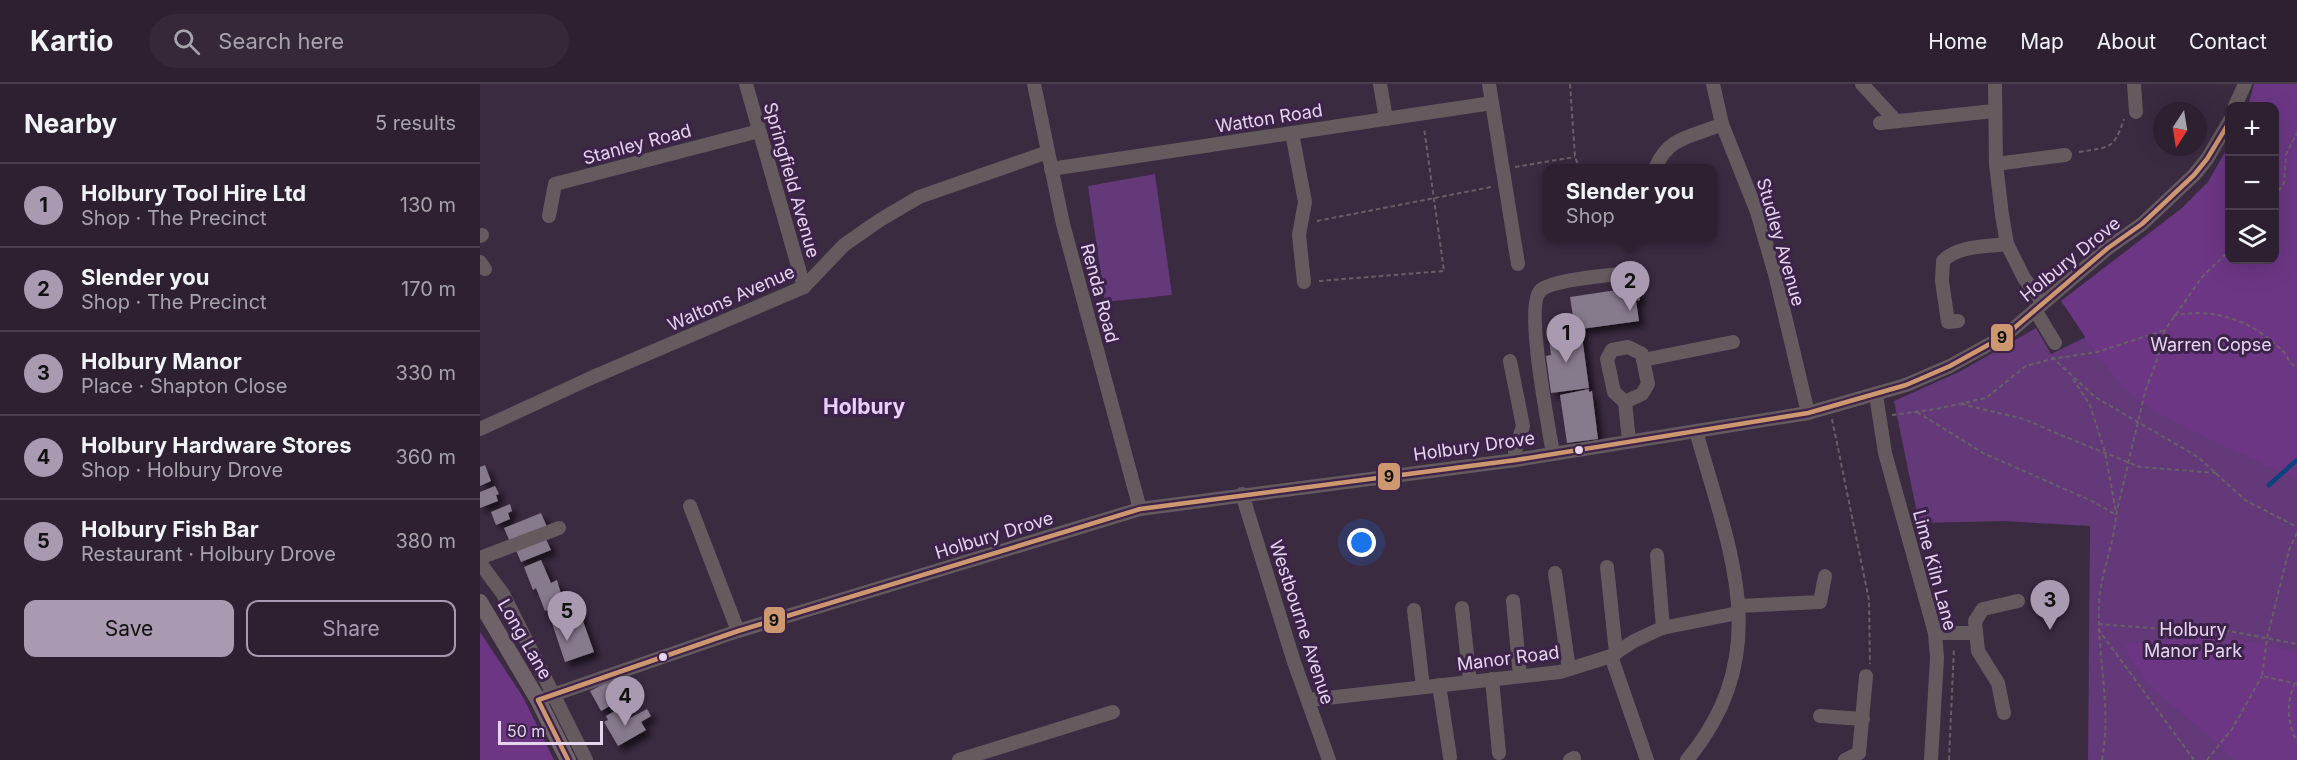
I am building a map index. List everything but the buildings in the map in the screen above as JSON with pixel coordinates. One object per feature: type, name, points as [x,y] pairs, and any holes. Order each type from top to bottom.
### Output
[{"type":"main road","name":"Long Lane","points":[[480,602],[546,697],[568,760]]},
{"type":"street","name":"Springfield Avenue","points":[[746,84],[804,286]]},
{"type":"street","name":"Renda Road","points":[[1034,84],[1063,224],[1140,509]]},
{"type":"street","points":[[1380,84],[1386,119]]},
{"type":"street","points":[[1489,84],[1518,264]]},
{"type":"street","name":"Studley Avenue","points":[[1713,84],[1722,124],[1757,212],[1775,274],[1808,413]]},
{"type":"street","points":[[1862,84],[1896,121]]},
{"type":"street","points":[[1995,84],[1996,164],[2007,244],[2055,343]]},
{"type":"street","points":[[2134,84],[2136,112]]},
{"type":"street","points":[[2237,102],[2246,84]]},
{"type":"street","name":"Watton Road","points":[[1052,169],[1492,103]]},
{"type":"street","points":[[1880,123],[1994,111]]},
{"type":"street","points":[[1658,164],[1667,149],[1678,140],[1722,124]]},
{"type":"street","name":"Holbury Drove","points":[[546,697],[738,631],[1140,509],[1516,460],[1808,413],[1876,395],[1950,366],[2006,335],[2171,198],[2207,159],[2225,127]]},
{"type":"street","name":"Stanley Road","points":[[549,216],[555,184],[759,130]]},
{"type":"street","points":[[1292,133],[1305,202],[1299,235],[1304,282]]},
{"type":"street","name":"Waltons Avenue","points":[[480,429],[593,377],[804,286],[844,245],[919,197],[1048,152]]},
{"type":"street","points":[[1996,164],[2065,155]]},
{"type":"street","points":[[1958,321],[1948,322],[1943,294],[1943,261],[1949,254],[1961,250],[2007,244]]},
{"type":"street","points":[[1553,454],[1534,327],[1536,297],[1539,291],[1556,283],[1632,273]]},
{"type":"street","points":[[1643,360],[1733,342]]},
{"type":"street","points":[[1625,402],[1642,394],[1648,384],[1642,354],[1628,347],[1612,350],[1608,359],[1614,392],[1625,402],[1629,441]]},
{"type":"street","points":[[1510,361],[1523,426],[1515,451],[1516,460]]},
{"type":"street","name":"Lime Kiln Lane","points":[[1876,395],[1885,453],[1935,633],[1937,658],[1932,759]]},
{"type":"street","points":[[1687,760],[1702,742],[1720,711],[1733,676],[1739,647],[1736,575],[1696,431]]},
{"type":"street","name":"Westbourne Avenue","points":[[1242,494],[1294,662],[1329,760]]},
{"type":"street","points":[[690,506],[738,631]]},
{"type":"street","points":[[480,558],[560,528]]},
{"type":"street","points":[[1657,555],[1663,628]]},
{"type":"street","points":[[480,563],[503,594],[546,697],[586,760]]},
{"type":"street","points":[[1608,567],[1613,654],[1647,760]]},
{"type":"street","points":[[1556,573],[1569,669]]},
{"type":"street","name":"Manor Road","points":[[1309,700],[1560,672],[1613,654],[1634,641],[1663,628],[1738,610],[1820,602],[1825,576]]},
{"type":"street","points":[[1513,601],[1520,676]]},
{"type":"street","points":[[2004,713],[1998,683],[1978,651],[1975,621],[1983,609],[2018,601]]},
{"type":"street","points":[[1462,608],[1470,682]]},
{"type":"street","points":[[1414,610],[1423,687]]},
{"type":"street","points":[[1935,633],[1976,633]]},
{"type":"street","points":[[1845,760],[1859,753],[1866,676]]},
{"type":"street","points":[[1492,680],[1499,753]]},
{"type":"street","points":[[1439,685],[1450,757]]},
{"type":"street","points":[[959,760],[1000,754],[1113,712]]},
{"type":"street","points":[[1820,716],[1863,719]]},
{"type":"path","points":[[1570,84],[1575,157],[1578,164]]},
{"type":"path","points":[[2065,155],[2112,144],[2117,139],[2124,118],[2129,113],[2136,112]]},
{"type":"path","points":[[1304,282],[1444,271],[1422,113]]},
{"type":"path","points":[[2279,190],[2284,183],[2286,154],[2297,133]]},
{"type":"path","points":[[1503,169],[1575,157]]},
{"type":"path","points":[[1301,224],[1505,184]]},
{"type":"path","points":[[2102,760],[2107,709],[2098,629],[2099,588],[2115,531],[2116,515],[2138,422],[2165,330],[2202,277],[2225,254]]},
{"type":"path","points":[[2173,316],[2190,312],[2246,323],[2288,355],[2289,362],[2297,368]]},
{"type":"path","points":[[1879,417],[1986,398],[2026,366],[2052,359],[2097,352],[2165,330]]},
{"type":"path","points":[[2052,359],[2095,397],[2199,457],[2245,500],[2297,527]]},
{"type":"path","points":[[2070,375],[2090,405],[2105,452],[2116,515]]},
{"type":"path","points":[[1959,404],[2024,419],[2140,467],[2217,473]]},
{"type":"path","points":[[1829,407],[1869,600],[1871,661],[1866,676]]},
{"type":"path","points":[[1916,411],[1983,453],[2094,502],[2116,515]]},
{"type":"path","points":[[2207,760],[2232,729],[2262,676],[2267,638],[2289,550],[2297,532]]},
{"type":"path","points":[[2098,624],[2164,629],[2198,625],[2297,644]]},
{"type":"path","points":[[2098,629],[2194,760]]},
{"type":"path","points":[[1950,760],[1955,633]]},
{"type":"path","points":[[2262,676],[2296,683],[2289,696],[2288,709],[2297,742]]},
{"type":"green space","name":"Warren Copse","points":[[2254,84],[2297,84],[2297,481],[2188,429],[2137,399],[2109,369],[2061,301],[2182,208],[2208,182],[2225,152],[2225,264],[2279,264],[2279,102],[2249,102]]},
{"type":"green space","points":[[1155,174],[1172,295],[1105,302],[1088,186]]},
{"type":"green space","name":"Holbury Manor Park","points":[[2036,328],[2051,354],[2086,337],[2297,468],[2297,760],[2088,760],[2090,526],[2004,521],[1919,523],[1894,401],[1961,371]]},
{"type":"green space","points":[[480,632],[523,697],[554,760],[480,760]]},
{"type":"green space","points":[[2200,637],[2248,641],[2297,652],[2297,760],[2234,760],[2145,679],[2133,663],[2124,644]]},
{"type":"waterway","points":[[2269,485],[2297,460]]},
{"type":"transit line","name":"9","points":[[568,760],[538,700],[738,631],[1140,509],[1516,460],[1808,413],[1906,385],[1950,366],[2006,335],[2108,248],[2142,224],[2194,175],[2225,129]]},
{"type":"place","name":"Slender you","points":[[1630,311]]},
{"type":"place","name":"Holbury Tool Hire Ltd","points":[[1566,363]]},
{"type":"place","name":"Holbury Manor","points":[[2050,630]]},
{"type":"place","name":"Holbury Fish Bar","points":[[567,641]]},
{"type":"place","name":"Holbury Hardware Stores","points":[[625,726]]},
{"type":"district","name":"Holbury","points":[[864,406]]}]
